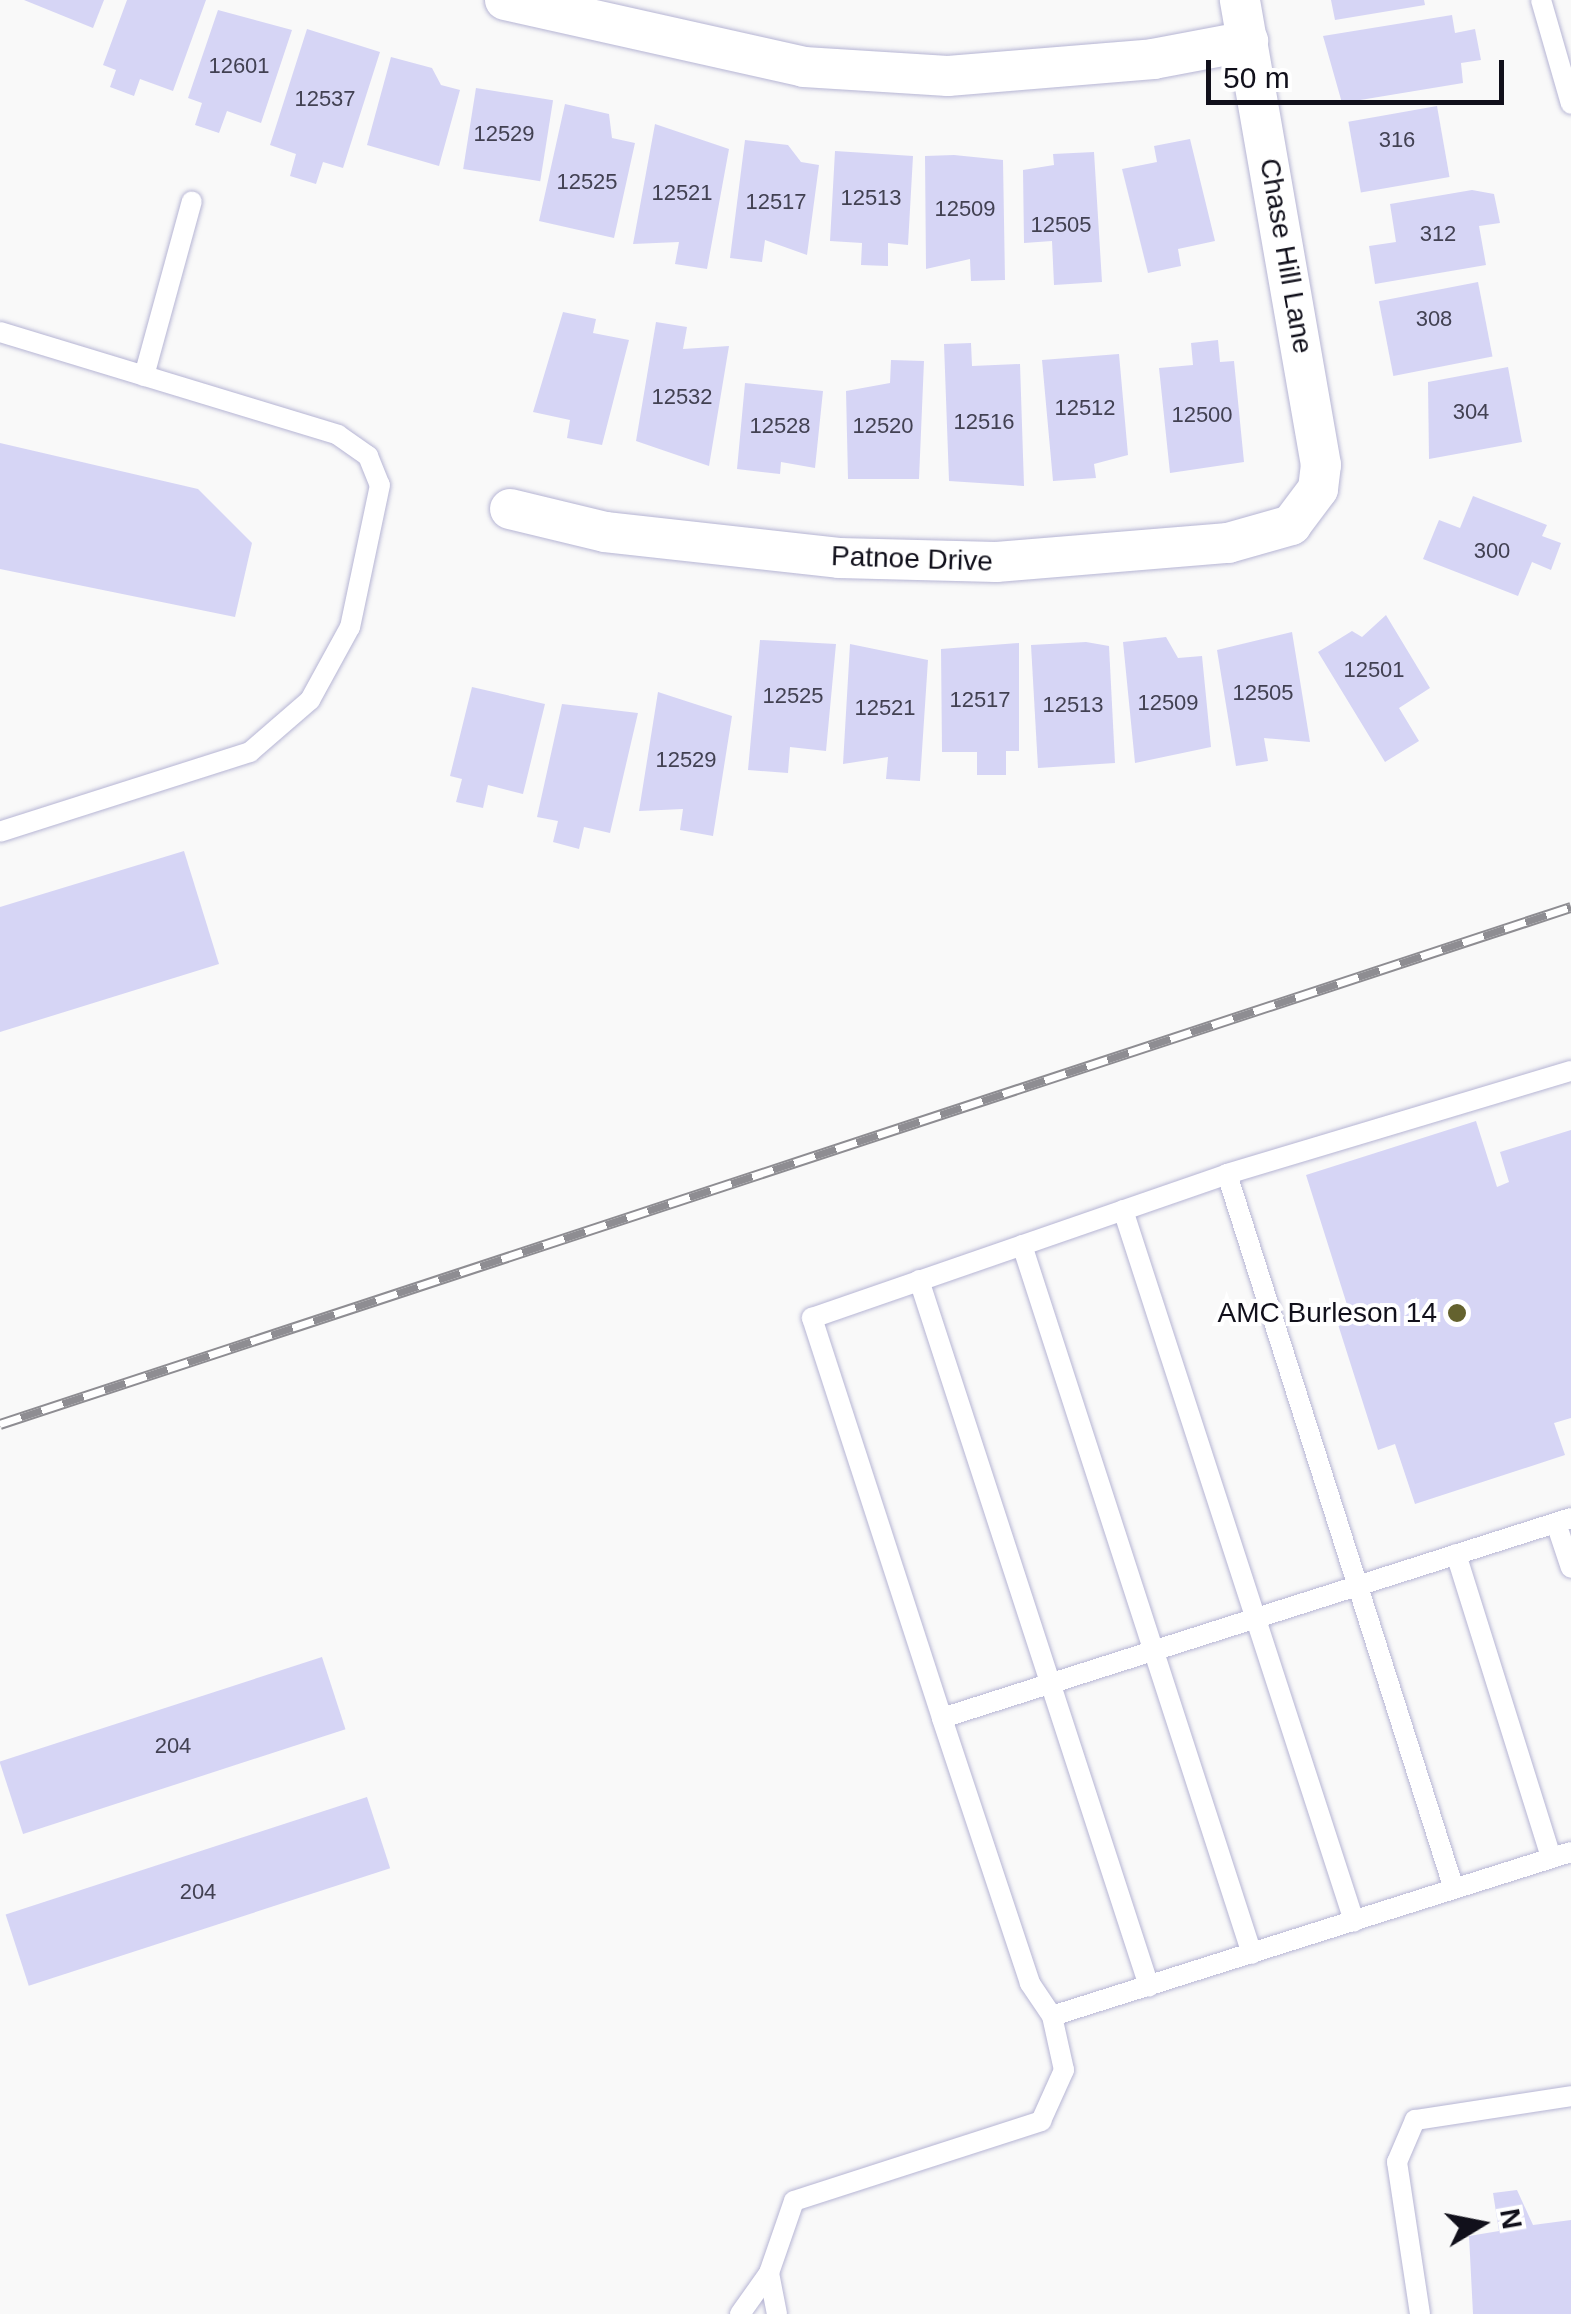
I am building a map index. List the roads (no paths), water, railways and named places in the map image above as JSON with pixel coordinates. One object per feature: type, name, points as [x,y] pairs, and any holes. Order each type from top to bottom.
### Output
[{"type":"street","points":[[505,0],[804,67],[948,76],[1153,59],[1248,40]]},
{"type":"street","name":"Chase Hill Lane","points":[[1240,0],[1321,465],[1308,510]]},
{"type":"street","name":"Patnoe Drive","points":[[510,509],[605,532],[839,558],[996,562],[1267,537],[1308,510]]},
{"type":"lane","points":[[1541,0],[1571,104]]},
{"type":"lane","points":[[144,376],[192,201]]},
{"type":"lane","points":[[0,332],[338,435],[368,456],[380,514],[350,627],[310,700],[250,752],[0,832]]},
{"type":"lane","points":[[740,2314],[769,2273],[794,2202],[1040,2121],[1064,2070],[1052,2016],[1030,1983],[812,1318],[1226,1174],[1571,1071]]},
{"type":"lane","points":[[1226,1174],[1454,1890]]},
{"type":"lane","points":[[1123,1210],[1354,1921]]},
{"type":"lane","points":[[1022,1245],[1252,1954]]},
{"type":"lane","points":[[919,1280],[1149,1986]]},
{"type":"lane","points":[[942,1718],[1564,1521],[1571,1568]]},
{"type":"lane","points":[[1052,2016],[1561,1855],[1456,1554]]},
{"type":"lane","points":[[1420,2314],[1397,2162],[1415,2120],[1571,2096]]},
{"type":"lane","points":[[769,2273],[777,2314]]},
{"type":"railway","points":[[0,1424],[1571,907]]},
{"type":"place","name":"AMC Burleson 14","points":[[1457,1313]]}]
